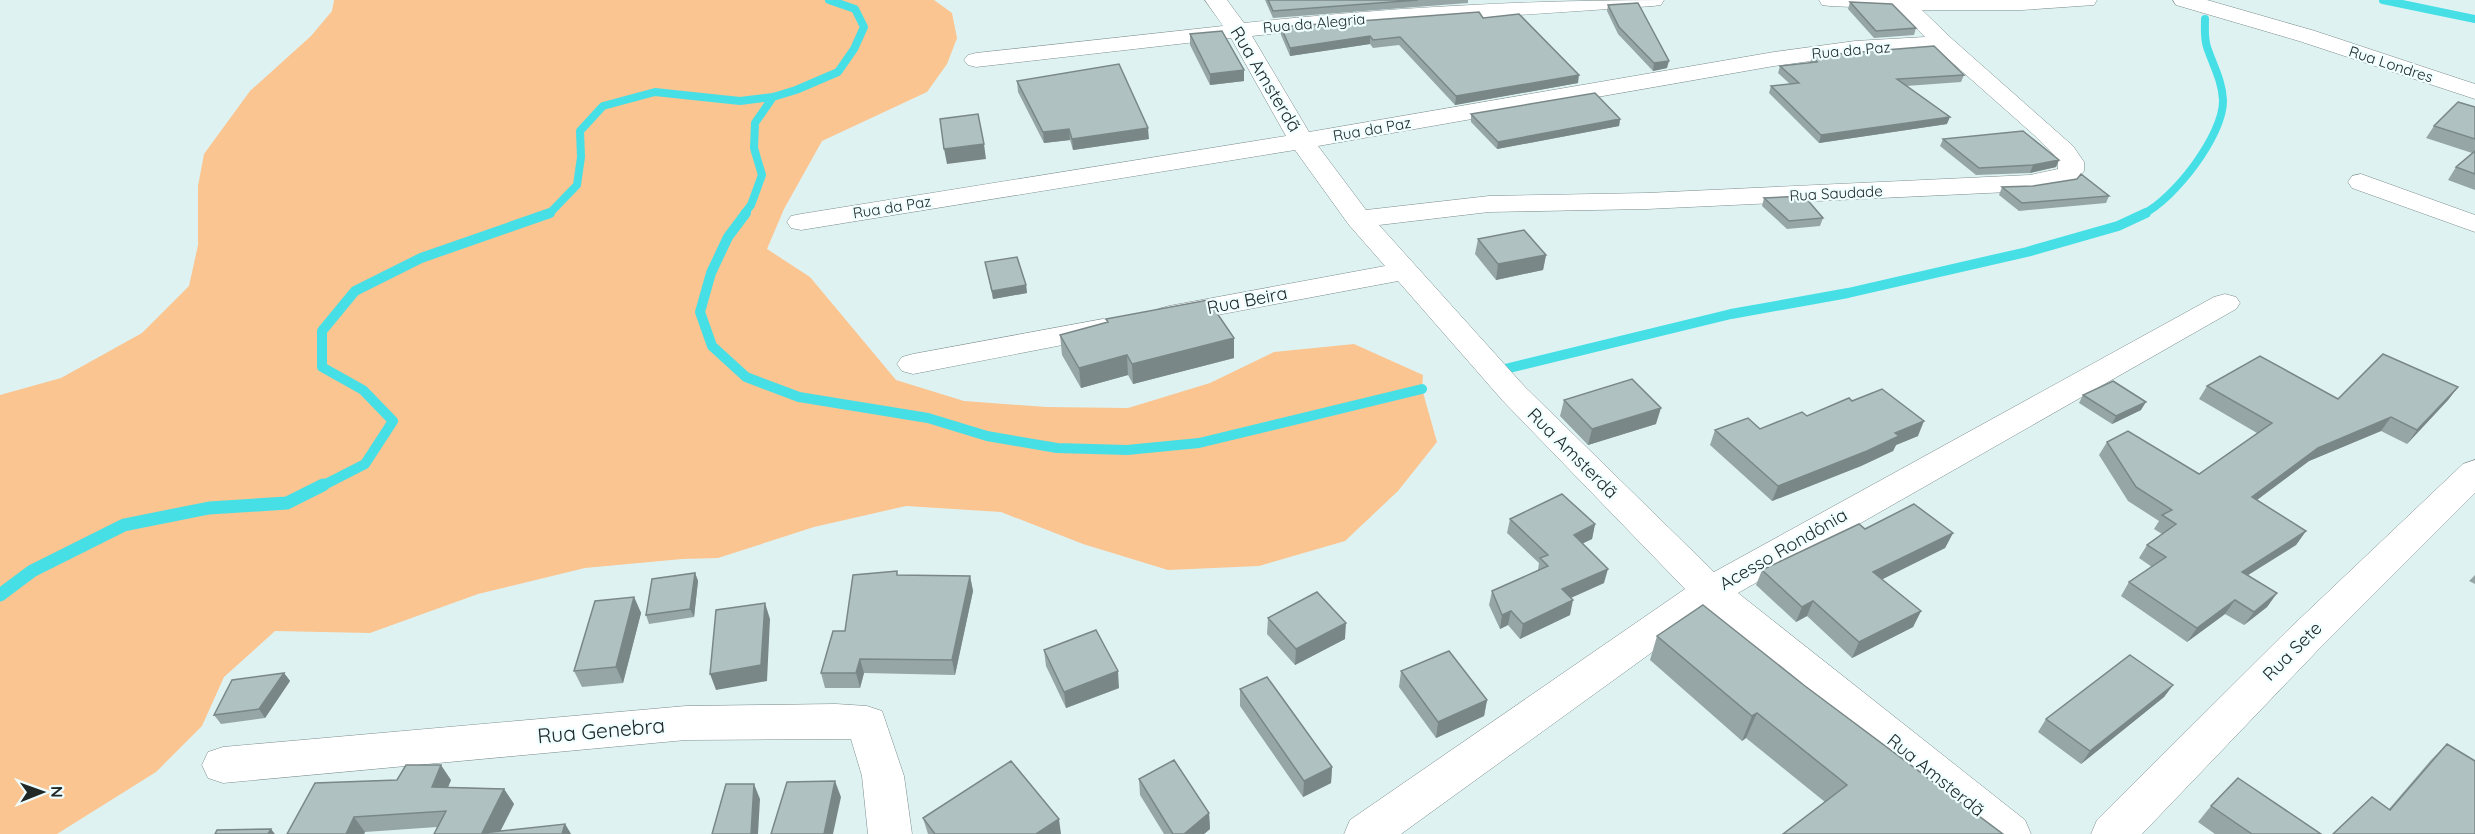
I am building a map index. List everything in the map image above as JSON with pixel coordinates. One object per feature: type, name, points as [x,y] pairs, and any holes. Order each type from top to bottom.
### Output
[{"type":"street","name":"Rua Amsterdã","points":[[1216,0],[1237,29],[1302,141],[1359,219],[1514,394],[1710,591],[2009,834]]},
{"type":"street","name":"Rua da Alegria","points":[[976,60],[1237,29],[1378,17],[1653,0]]},
{"type":"street","points":[[1830,0],[1905,5],[2029,5],[2086,0]]},
{"type":"street","name":"Rua Londres","points":[[2184,0],[2307,36],[2475,93]]},
{"type":"street","name":"Rua Saudade","points":[[1359,219],[1489,204],[1647,201],[2030,183],[2064,178],[2071,171],[2071,162],[2064,151],[1943,43],[1905,5]]},
{"type":"street","name":"Rua da Paz","points":[[801,222],[1302,141],[1774,59],[1855,48],[1943,43]]},
{"type":"street","points":[[2361,182],[2475,224]]},
{"type":"street","name":"Rua Beira","points":[[913,364],[1404,271]]},
{"type":"street","name":"Acesso Rondônia","points":[[1366,834],[1710,591],[2225,303]]},
{"type":"street","name":"Rua Sete","points":[[2113,834],[2304,639],[2475,472]]},
{"type":"street","name":"Rua Genebra","points":[[223,765],[686,723],[836,720],[867,723],[883,776],[890,834]]},
{"type":"shaded area","points":[[334,0],[934,0],[952,13],[957,38],[947,64],[927,92],[822,141],[784,209],[767,249],[810,277],[896,380],[964,401],[1046,407],[1128,408],[1210,383],[1274,352],[1354,344],[1423,375],[1422,389],[1437,442],[1398,491],[1345,541],[1259,566],[1168,570],[1083,544],[1001,512],[906,506],[814,527],[718,558],[585,568],[478,594],[370,633],[275,631],[224,677],[202,726],[156,772],[57,834],[0,834],[0,395],[61,378],[142,333],[189,286],[198,245],[198,186],[204,154],[250,91],[311,36],[332,11]]},
{"type":"building","points":[[1268,0],[1418,0],[1273,11]]},
{"type":"building","points":[[1850,2],[1892,4],[1916,28],[1876,31]]},
{"type":"building","points":[[1638,3],[1669,61],[1654,63],[1619,27],[1608,5]]},
{"type":"building","points":[[1479,12],[1483,18],[1519,14],[1579,75],[1456,96],[1400,37],[1373,40],[1370,36],[1290,48],[1281,27]]},
{"type":"building","points":[[1222,31],[1244,70],[1210,74],[1190,34]]},
{"type":"building","points":[[1934,46],[1964,75],[1897,79],[1950,117],[1821,135],[1771,86],[1799,83],[1780,66],[1817,62],[1812,56]]},
{"type":"building","points":[[1119,64],[1148,128],[1072,139],[1069,129],[1043,132],[1017,81]]},
{"type":"building","points":[[1595,93],[1620,119],[1498,142],[1471,114]]},
{"type":"building","points":[[2458,102],[2475,107],[2475,139],[2434,126]]},
{"type":"building","points":[[978,114],[984,144],[944,149],[940,119]]},
{"type":"building","points":[[2023,131],[2059,160],[2033,165],[1979,168],[1943,139]]},
{"type":"building","points":[[2475,151],[2475,174],[2456,167]]},
{"type":"building","points":[[2081,174],[2109,196],[2022,203],[2002,187],[2033,186],[2077,179]]},
{"type":"building","points":[[1804,196],[1823,218],[1789,221],[1764,198]]},
{"type":"building","points":[[1524,230],[1546,255],[1498,264],[1478,239]]},
{"type":"building","points":[[1017,257],[1026,285],[992,291],[985,262]]},
{"type":"building","points":[[1208,300],[1234,338],[1132,364],[1127,355],[1079,368],[1060,335],[1108,322],[1106,319]]},
{"type":"building","points":[[2383,354],[2458,387],[2417,430],[2391,417],[2318,448],[2252,497],[2306,531],[2242,572],[2277,593],[2254,612],[2235,600],[2197,628],[2129,582],[2166,557],[2147,545],[2176,524],[2162,515],[2172,510],[2136,487],[2107,442],[2128,431],[2199,474],[2272,423],[2207,386],[2260,356],[2338,399]]},
{"type":"building","points":[[1632,379],[1661,408],[1592,429],[1564,400]]},
{"type":"building","points":[[2113,381],[2146,402],[2116,416],[2083,395]]},
{"type":"building","points":[[1882,389],[1924,421],[1895,433],[1899,436],[1867,451],[1778,486],[1715,430],[1748,418],[1760,429],[1802,412],[1807,416],[1849,398],[1852,401]]},
{"type":"building","points":[[1562,494],[1595,524],[1574,535],[1608,569],[1562,589],[1573,600],[1523,624],[1511,611],[1502,615],[1492,591],[1548,566],[1540,558],[1548,555],[1510,519]]},
{"type":"building","points":[[1914,504],[1953,533],[1873,572],[1921,611],[1859,642],[1813,601],[1802,607],[1762,570],[1859,524],[1865,529]]},
{"type":"building","points":[[897,571],[897,575],[970,576],[952,660],[860,659],[856,673],[821,673],[833,631],[845,631],[853,575]]},
{"type":"building","points":[[695,573],[690,609],[646,615],[652,579]]},
{"type":"building","points":[[1317,592],[1346,623],[1296,649],[1268,618]]},
{"type":"building","points":[[634,597],[616,667],[574,671],[595,601]]},
{"type":"building","points":[[765,603],[761,665],[710,674],[716,610]]},
{"type":"building","points":[[1703,605],[1805,686],[2003,834],[1783,834],[1847,785],[1757,713],[1752,716],[1657,636]]},
{"type":"building","points":[[1096,630],[1118,671],[1064,692],[1044,650]]},
{"type":"building","points":[[1449,651],[1487,700],[1438,722],[1401,671]]},
{"type":"building","points":[[2130,655],[2173,685],[2090,751],[2046,719]]},
{"type":"building","points":[[284,673],[259,709],[214,715],[232,680]]},
{"type":"building","points":[[1267,677],[1332,767],[1304,781],[1240,689]]},
{"type":"building","points":[[2447,744],[2475,761],[2475,834],[2333,834],[2372,797],[2390,810]]},
{"type":"building","points":[[1174,760],[1209,813],[1184,834],[1173,834],[1139,779]]},
{"type":"building","points":[[1011,761],[1059,819],[1036,834],[935,834],[923,818]]},
{"type":"building","points":[[406,765],[441,765],[432,787],[504,789],[482,833],[565,824],[562,834],[434,834],[446,811],[354,817],[346,834],[287,834],[315,783],[397,780]]},
{"type":"building","points":[[2238,778],[2321,834],[2252,834],[2211,806]]},
{"type":"building","points":[[835,781],[824,834],[771,834],[787,782]]},
{"type":"building","points":[[726,784],[754,784],[751,834],[712,834]]},
{"type":"building","points":[[271,829],[268,834],[215,834],[217,830]]},
{"type":"waterway","points":[[773,97],[838,72],[854,49],[864,27],[855,9],[829,0]]},
{"type":"waterway","points":[[2383,0],[2475,19]]},
{"type":"waterway","points":[[2143,214],[2169,195],[2182,181],[2206,147],[2221,114],[2222,93],[2206,44],[2205,19]]},
{"type":"waterway","points":[[550,213],[577,185],[581,157],[580,131],[603,106],[655,92],[740,101],[773,97]]},
{"type":"waterway","points":[[744,214],[751,205],[762,175],[754,148],[755,123],[773,97]]},
{"type":"waterway","points":[[320,487],[365,464],[393,421],[363,390],[322,367],[322,331],[355,291],[421,258],[550,213]]},
{"type":"waterway","points":[[746,213],[728,237],[711,273],[700,312],[712,346],[746,377],[799,397],[928,418],[987,436],[1057,448],[1127,450],[1199,443],[1422,389]]},
{"type":"waterway","points":[[1501,370],[1731,314],[1848,293],[2027,252],[2118,226],[2146,213]]},
{"type":"waterway","points":[[0,595],[32,571],[124,525],[209,508],[287,503],[323,485]]}]
